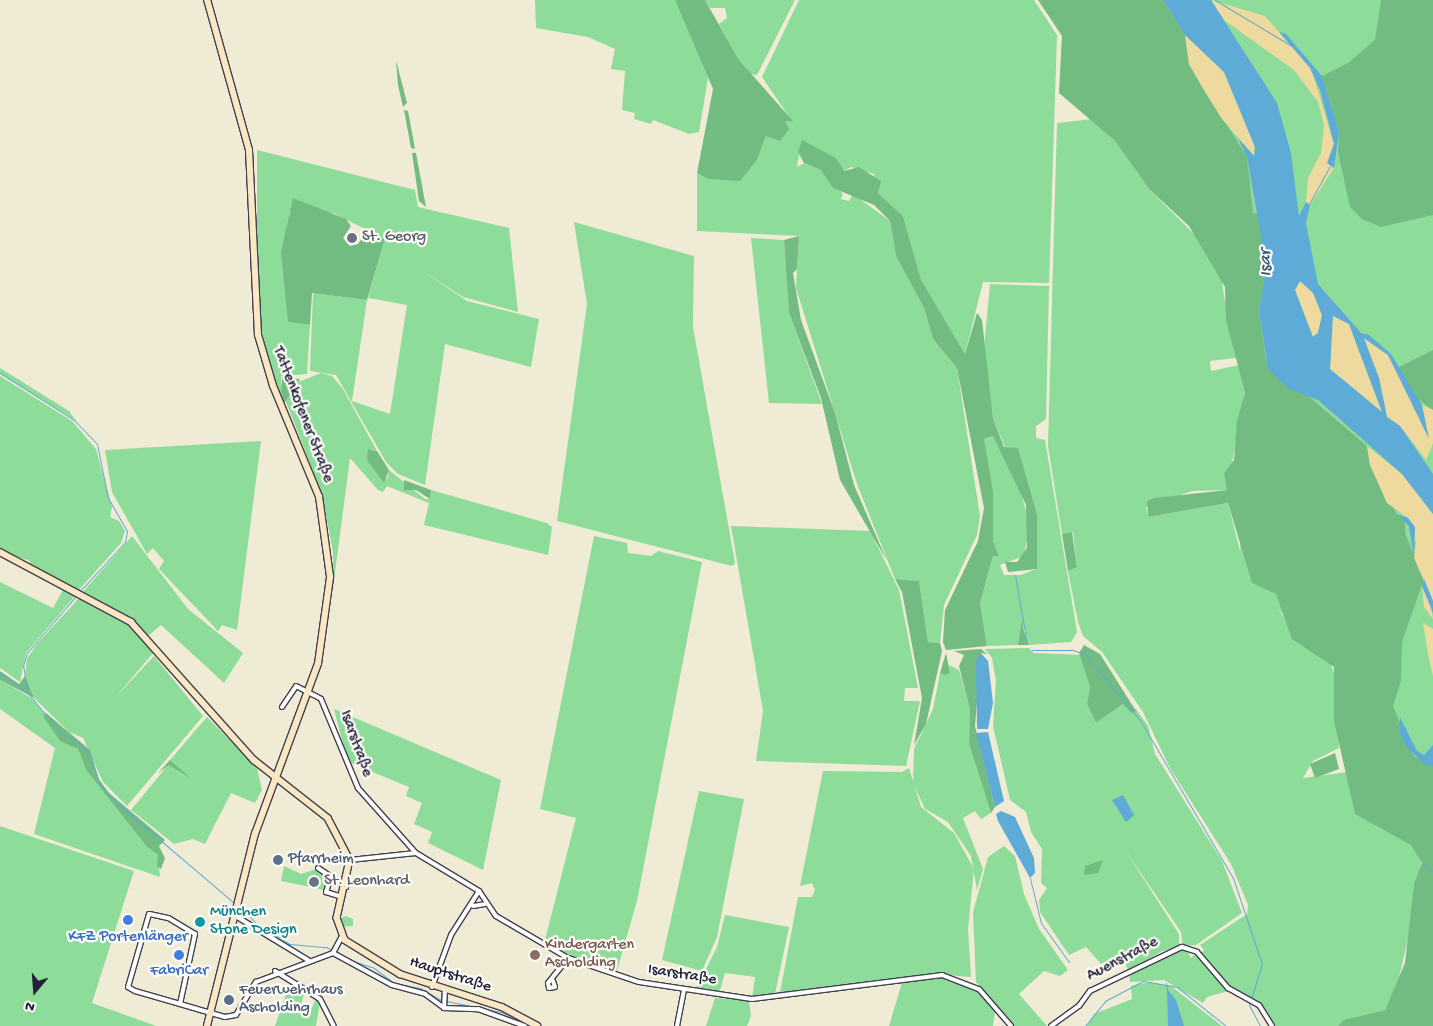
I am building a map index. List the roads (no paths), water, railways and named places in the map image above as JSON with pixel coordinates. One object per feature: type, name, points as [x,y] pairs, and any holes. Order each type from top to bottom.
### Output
[{"type":"main road","name":"Tattenkofener Straße","points":[[207,0],[249,150],[253,306],[258,334],[273,386],[310,467],[326,525],[329,599],[323,643],[308,693],[275,777],[238,898],[207,1026]]},
{"type":"main road","points":[[0,552],[130,622],[234,739],[275,777],[328,818],[350,860],[346,887],[336,918],[342,936]]},
{"type":"main road","name":"Hauptstraße","points":[[342,936],[386,968],[445,994],[502,1007],[537,1026]]},
{"type":"street","points":[[282,707],[296,686],[308,693]]},
{"type":"street","name":"Isarstraße","points":[[308,693],[328,707],[358,788],[416,853],[479,891],[486,904],[526,936],[568,958],[618,977],[684,990],[752,998],[942,975],[979,989],[1011,1026]]},
{"type":"street","points":[[350,860],[416,853]]},
{"type":"street","points":[[318,868],[346,887]]},
{"type":"street","points":[[331,876],[326,892],[342,897]]},
{"type":"street","points":[[432,988],[451,934],[473,906],[479,891]]},
{"type":"street","points":[[473,906],[486,904]]},
{"type":"street","points":[[235,912],[308,960]]},
{"type":"street","points":[[180,1004],[195,934],[168,918],[149,914],[128,987],[180,1004],[210,1013],[236,1015],[250,988],[276,971],[336,951],[349,942]]},
{"type":"street","points":[[336,951],[342,936]]},
{"type":"street","name":"Auenstraße","points":[[1059,1025],[1090,991],[1182,947],[1197,952],[1228,988],[1264,1010],[1272,1026]]},
{"type":"street","points":[[336,951],[392,985],[425,994],[444,1008],[478,1009],[525,1026]]},
{"type":"street","points":[[553,981],[568,958]]},
{"type":"street","points":[[276,971],[320,999],[334,1026]]},
{"type":"street","points":[[676,1026],[684,990]]},
{"type":"street","points":[[444,1008],[445,994]]},
{"type":"street","points":[[1051,1026],[1059,1025]]},
{"type":"water","name":"Isar","points":[[1163,0],[1211,0],[1277,103],[1291,153],[1299,216],[1306,202],[1310,205],[1306,223],[1318,284],[1361,333],[1369,335],[1391,354],[1422,405],[1429,439],[1388,355],[1364,338],[1379,378],[1387,417],[1400,426],[1433,474],[1433,514],[1402,474],[1318,400],[1289,389],[1268,369],[1259,312],[1265,274],[1263,247],[1247,157],[1238,138],[1254,156],[1255,147],[1224,72],[1185,35]],"holes":[[[1300,281],[1313,293],[1322,315],[1318,333],[1313,337],[1295,290]],[[1333,316],[1349,324],[1382,412],[1330,369]]]},
{"type":"water","points":[[1279,32],[1286,34],[1322,76],[1339,132],[1334,168],[1327,163],[1334,144],[1320,90],[1310,68]]},
{"type":"water","points":[[1397,514],[1408,518],[1415,527],[1414,558],[1409,526]]},
{"type":"water","points":[[1424,579],[1433,601],[1433,613],[1422,586]]},
{"type":"water","points":[[981,653],[988,661],[993,703],[988,729],[977,729],[976,661]]},
{"type":"water","points":[[1400,717],[1417,751],[1424,755],[1433,745],[1433,766],[1424,764],[1406,746],[1400,734]]},
{"type":"water","points":[[988,732],[1004,801],[995,807],[976,733]]},
{"type":"water","points":[[1123,795],[1134,815],[1126,822],[1112,800]]},
{"type":"water","points":[[1001,811],[1015,817],[1034,858],[1035,873],[1030,878],[998,821],[996,814]]},
{"type":"water","points":[[1167,989],[1176,1000],[1184,1026],[1168,1026]]},
{"type":"waterway","points":[[1215,0],[1292,46]]},
{"type":"waterway","points":[[1309,204],[1330,166]]},
{"type":"waterway","points":[[0,373],[74,420],[97,444],[108,498],[127,531],[125,542],[81,590]]},
{"type":"waterway","points":[[1015,575],[1027,644]]},
{"type":"waterway","points":[[27,690],[23,666],[27,653],[75,597]]},
{"type":"waterway","points":[[1032,650],[1073,650],[1085,654],[1140,720],[1233,878],[1262,964],[1249,1005],[1260,1026]]},
{"type":"waterway","points":[[0,672],[27,692],[61,733],[78,742],[91,757],[100,784],[119,805],[234,903]]},
{"type":"waterway","points":[[1424,864],[1433,872]]},
{"type":"waterway","points":[[1030,878],[1041,923],[1069,962]]},
{"type":"waterway","points":[[1433,905],[1433,919]]},
{"type":"waterway","points":[[240,906],[256,923],[290,944],[326,947],[338,953]]},
{"type":"waterway","points":[[350,960],[374,968],[394,983],[420,988],[441,1000],[501,1012],[531,1026]]},
{"type":"waterway","points":[[1085,1026],[1105,1001],[1143,981],[1177,987],[1226,1026]]},
{"type":"waterway","points":[[1166,983],[1167,989]]},
{"type":"place","name":"St. Georg","points":[[352,238]]},
{"type":"place","name":"Pfarrheim","points":[[278,860]]},
{"type":"place","name":"St. Leonhard","points":[[314,882]]},
{"type":"place","name":"KFZ Portenlänger","points":[[128,920]]},
{"type":"place","name":"München Stone Design","points":[[200,922]]},
{"type":"place","name":"FabriCar","points":[[179,955]]},
{"type":"place","name":"Kindergarten Ascholding","points":[[535,955]]},
{"type":"place","name":"Feuerwehrhaus Ascholding","points":[[229,1000]]}]
